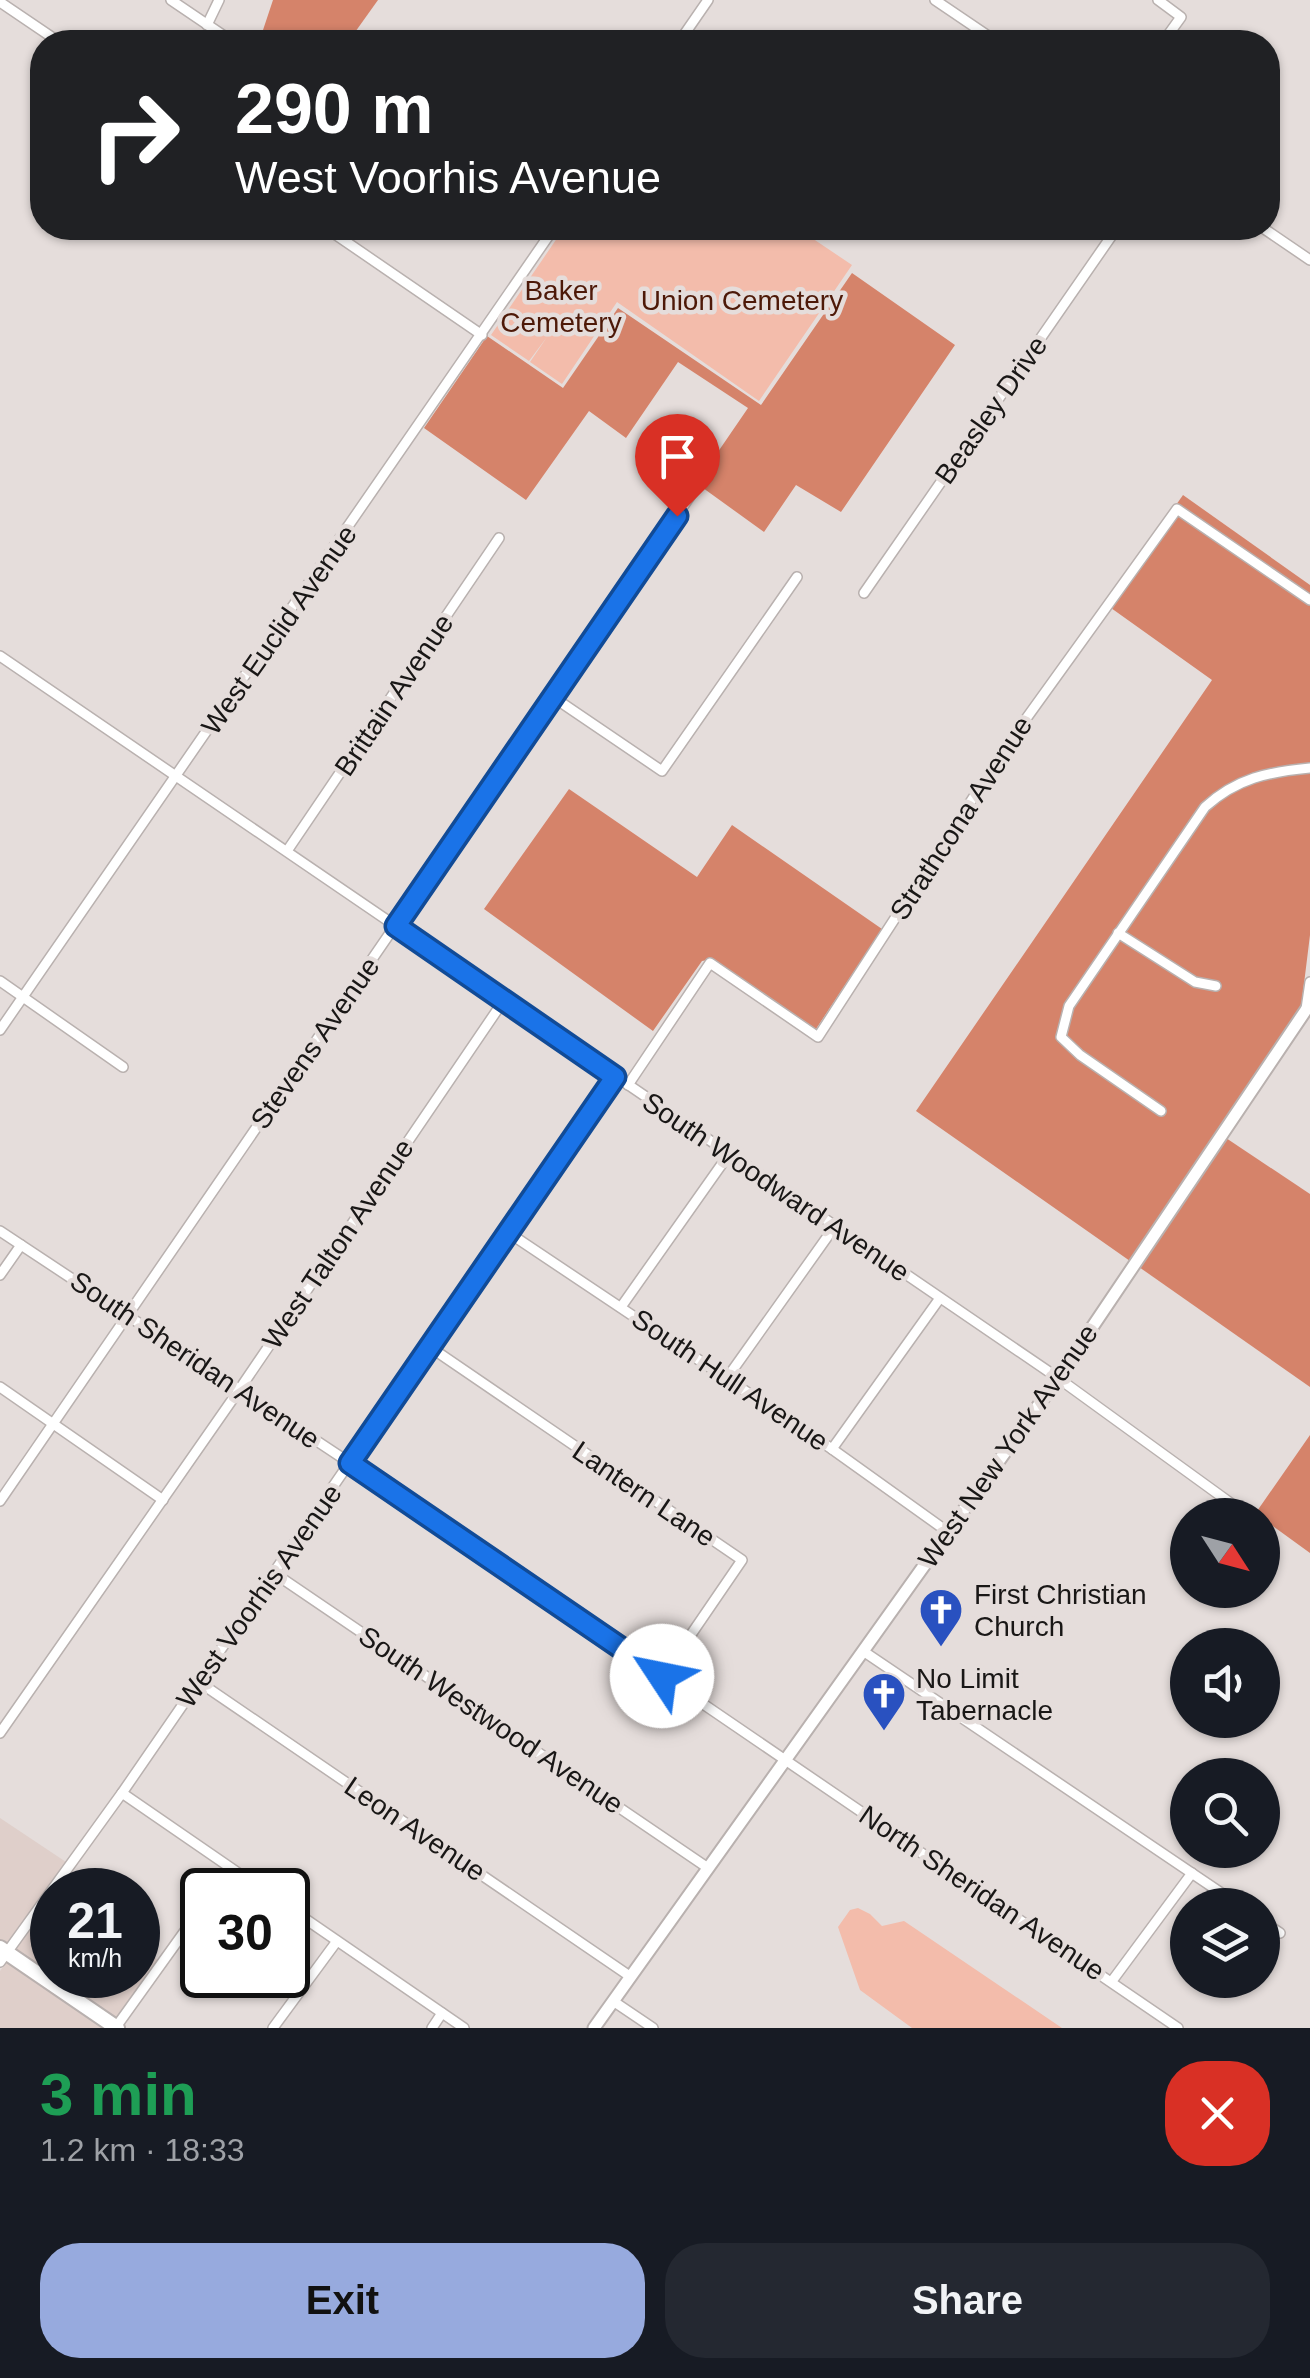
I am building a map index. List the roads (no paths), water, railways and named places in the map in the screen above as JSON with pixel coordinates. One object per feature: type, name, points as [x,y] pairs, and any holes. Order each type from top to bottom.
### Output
[{"type":"highway","points":[[2,1954],[116,2028]]},
{"type":"main road","name":"West New York Avenue","points":[[594,2028],[1058,1378],[1308,1007]]},
{"type":"street","points":[[170,0],[215,30]]},
{"type":"street","points":[[207,25],[219,0]]},
{"type":"street","points":[[935,0],[979,30]]},
{"type":"street","points":[[1158,0],[1182,17],[1172,30]]},
{"type":"street","points":[[0,2],[41,30]]},
{"type":"street","points":[[687,30],[704,2]]},
{"type":"street","points":[[343,240],[482,335]]},
{"type":"street","name":"West Euclid Avenue","points":[[0,1030],[546,240]]},
{"type":"street","name":"Beasley Drive","points":[[864,593],[1110,240]]},
{"type":"street","points":[[1280,240],[1310,260]]},
{"type":"street","name":"Stevens Avenue","points":[[0,1501],[698,486]]},
{"type":"street","name":"Strathcona Avenue","points":[[628,1086],[710,963],[818,1037],[1010,741],[1177,508],[1310,600]]},
{"type":"street","name":"Brittain Avenue","points":[[287,851],[499,538]]},
{"type":"street","points":[[553,697],[662,771],[798,577]]},
{"type":"street","name":"South Woodward Avenue","points":[[0,656],[1058,1378],[1224,1498]]},
{"type":"street","points":[[1161,1111],[1060,1037],[1069,1006],[1205,807],[1223,790],[1264,772],[1310,768]]},
{"type":"street","points":[[1118,933],[1195,982],[1216,986]]},
{"type":"street","points":[[0,981],[123,1068]]},
{"type":"street","points":[[1308,1007],[1310,982]]},
{"type":"street","name":"West Talton Avenue","points":[[0,1733],[504,1000]]},
{"type":"street","name":"West Voorhis Avenue","points":[[2,1954],[122,1793],[615,1077]]},
{"type":"street","points":[[621,1307],[729,1154]]},
{"type":"street","points":[[727,1378],[835,1226]]},
{"type":"street","name":"South Sheridan Avenue","points":[[0,1231],[786,1759]]},
{"type":"street","name":"South Hull Avenue","points":[[509,1233],[832,1449],[948,1532]]},
{"type":"street","points":[[0,1274],[21,1245]]},
{"type":"street","points":[[832,1449],[940,1298]]},
{"type":"street","name":"Lantern Lane","points":[[430,1347],[742,1560],[662,1676]]},
{"type":"street","points":[[0,1387],[163,1500]]},
{"type":"street","name":"South Westwood Avenue","points":[[274,1572],[708,1868]]},
{"type":"street","points":[[863,1651],[1215,1888]]},
{"type":"street","name":"Leon Avenue","points":[[199,1682],[631,1977]]},
{"type":"street","name":"North Sheridan Avenue","points":[[786,1759],[1178,2028]]},
{"type":"street","points":[[122,1793],[230,1868]]},
{"type":"street","points":[[1112,1981],[1192,1872]]},
{"type":"street","points":[[310,1922],[464,2028]]},
{"type":"street","points":[[116,2028],[180,1937]]},
{"type":"street","points":[[272,2028],[337,1941]]},
{"type":"street","points":[[613,2001],[653,2028]]},
{"type":"street","points":[[432,2028],[442,2013]]},
{"type":"place","name":"First Christian Church","points":[[941,1648]]},
{"type":"place","name":"No Limit Tabernacle","points":[[884,1732]]},
{"type":"park label","name":"Union Cemetery","points":[[742,300]]},
{"type":"park label","name":"Baker Cemetery","points":[[561,306]]}]
